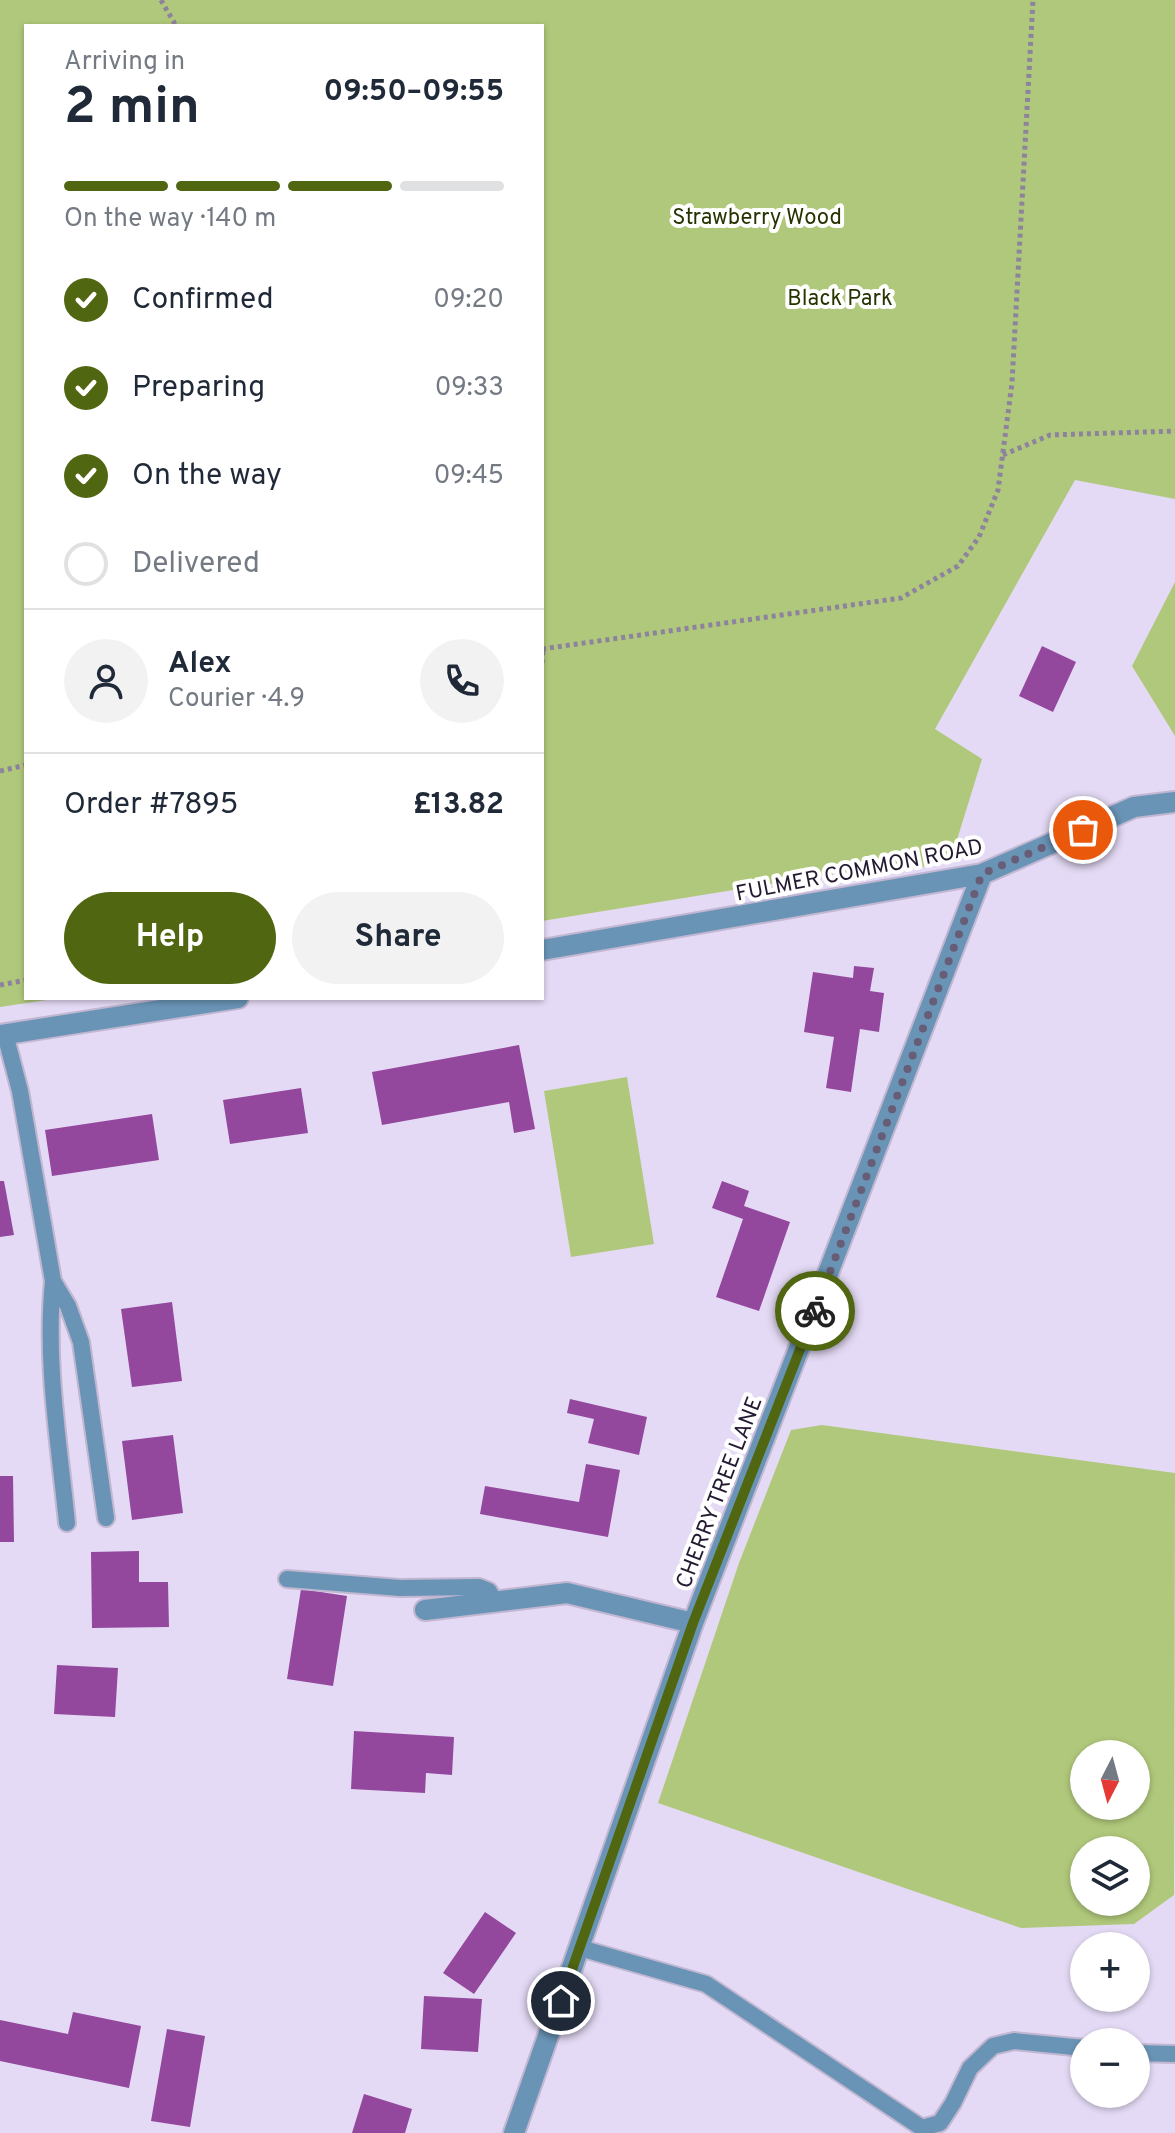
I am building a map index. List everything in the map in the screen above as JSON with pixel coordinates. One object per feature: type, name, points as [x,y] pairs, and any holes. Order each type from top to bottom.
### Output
[{"type":"street","name":"FULMER COMMON ROAD","points":[[544,950],[982,874],[1134,807],[1175,802]]},
{"type":"street","name":"CHERRY TREE LANE","points":[[514,2133],[693,1623],[982,874]]},
{"type":"street","points":[[3,1035],[225,1000]]},
{"type":"street","points":[[425,1610],[567,1593],[693,1623]]},
{"type":"lane","points":[[3,1035],[20,1091],[53,1281],[50,1350],[67,1523]]},
{"type":"lane","points":[[53,1281],[68,1306],[81,1342],[106,1518]]},
{"type":"lane","points":[[287,1579],[400,1588],[479,1587],[489,1591],[495,1602]]},
{"type":"lane","points":[[580,1948],[706,1984],[922,2128],[940,2123],[970,2068],[993,2046],[1014,2041],[1070,2047]]},
{"type":"lane","points":[[1150,2053],[1175,2054]]},
{"type":"path","points":[[161,0],[175,24]]},
{"type":"path","points":[[544,648],[901,598],[958,566],[979,537],[998,490],[1003,455],[1012,383],[1033,0]]},
{"type":"path","points":[[1003,455],[1050,435],[1175,431]]},
{"type":"path","points":[[0,771],[24,765]]},
{"type":"path","points":[[0,985],[24,980]]},
{"type":"green space","name":"Black Park","points":[[0,0],[1175,0],[1175,499],[1075,480],[935,729],[982,759],[952,856],[920,868],[837,873],[544,921],[544,24],[24,24],[24,1000],[47,1000],[0,1007]]},
{"type":"green space","points":[[1175,582],[1175,736],[1132,666]]},
{"type":"green space","points":[[627,1077],[654,1244],[571,1257],[544,1091]]},
{"type":"green space","points":[[822,1425],[1175,1473],[1174,1895],[1150,1912],[1150,1836],[1070,1836],[1070,1916],[1145,1916],[1134,1924],[1021,1928],[658,1803],[739,1563],[791,1430]]},
{"type":"building","points":[[1042,646],[1076,662],[1053,712],[1019,696]]},
{"type":"building","points":[[854,966],[874,968],[870,991],[884,993],[879,1032],[860,1029],[851,1092],[826,1088],[834,1037],[804,1032],[813,972],[853,978]]},
{"type":"building","points":[[519,1045],[535,1129],[514,1133],[509,1102],[382,1125],[372,1072]]},
{"type":"building","points":[[301,1088],[308,1133],[230,1144],[223,1100]]},
{"type":"building","points":[[152,1114],[159,1160],[52,1176],[45,1130]]},
{"type":"building","points":[[0,1181],[4,1181],[14,1235],[0,1237]]},
{"type":"building","points":[[722,1181],[749,1191],[744,1206],[790,1222],[759,1311],[716,1297],[743,1219],[712,1208]]},
{"type":"building","points":[[172,1302],[182,1381],[132,1387],[121,1309]]},
{"type":"building","points":[[570,1399],[647,1417],[639,1455],[588,1443],[594,1419],[567,1413]]},
{"type":"building","points":[[173,1435],[183,1513],[132,1520],[122,1441]]},
{"type":"building","points":[[586,1464],[620,1470],[608,1537],[480,1514],[485,1486],[579,1502]]},
{"type":"building","points":[[0,1476],[13,1476],[14,1542],[0,1542]]},
{"type":"building","points":[[139,1551],[139,1582],[168,1582],[169,1627],[92,1628],[91,1552]]},
{"type":"building","points":[[301,1589],[347,1596],[333,1686],[287,1679]]},
{"type":"building","points":[[57,1665],[118,1668],[115,1717],[54,1714]]},
{"type":"building","points":[[354,1731],[454,1737],[452,1775],[426,1773],[425,1793],[351,1789]]},
{"type":"building","points":[[485,1912],[516,1933],[474,1994],[443,1973]]},
{"type":"building","points":[[424,1996],[482,1999],[478,2052],[421,2049]]},
{"type":"building","points":[[73,2012],[141,2026],[129,2088],[0,2061],[0,2020],[68,2034]]},
{"type":"building","points":[[167,2029],[205,2036],[190,2127],[151,2121]]},
{"type":"building","points":[[364,2094],[412,2109],[405,2133],[352,2133]]},
{"type":"way so far","points":[[815,1311],[982,874],[1083,830]]},
{"type":"route","points":[[561,2001],[693,1623],[815,1311]]},
{"type":"park label","name":"Strawberry Wood","points":[[757,216]]}]
